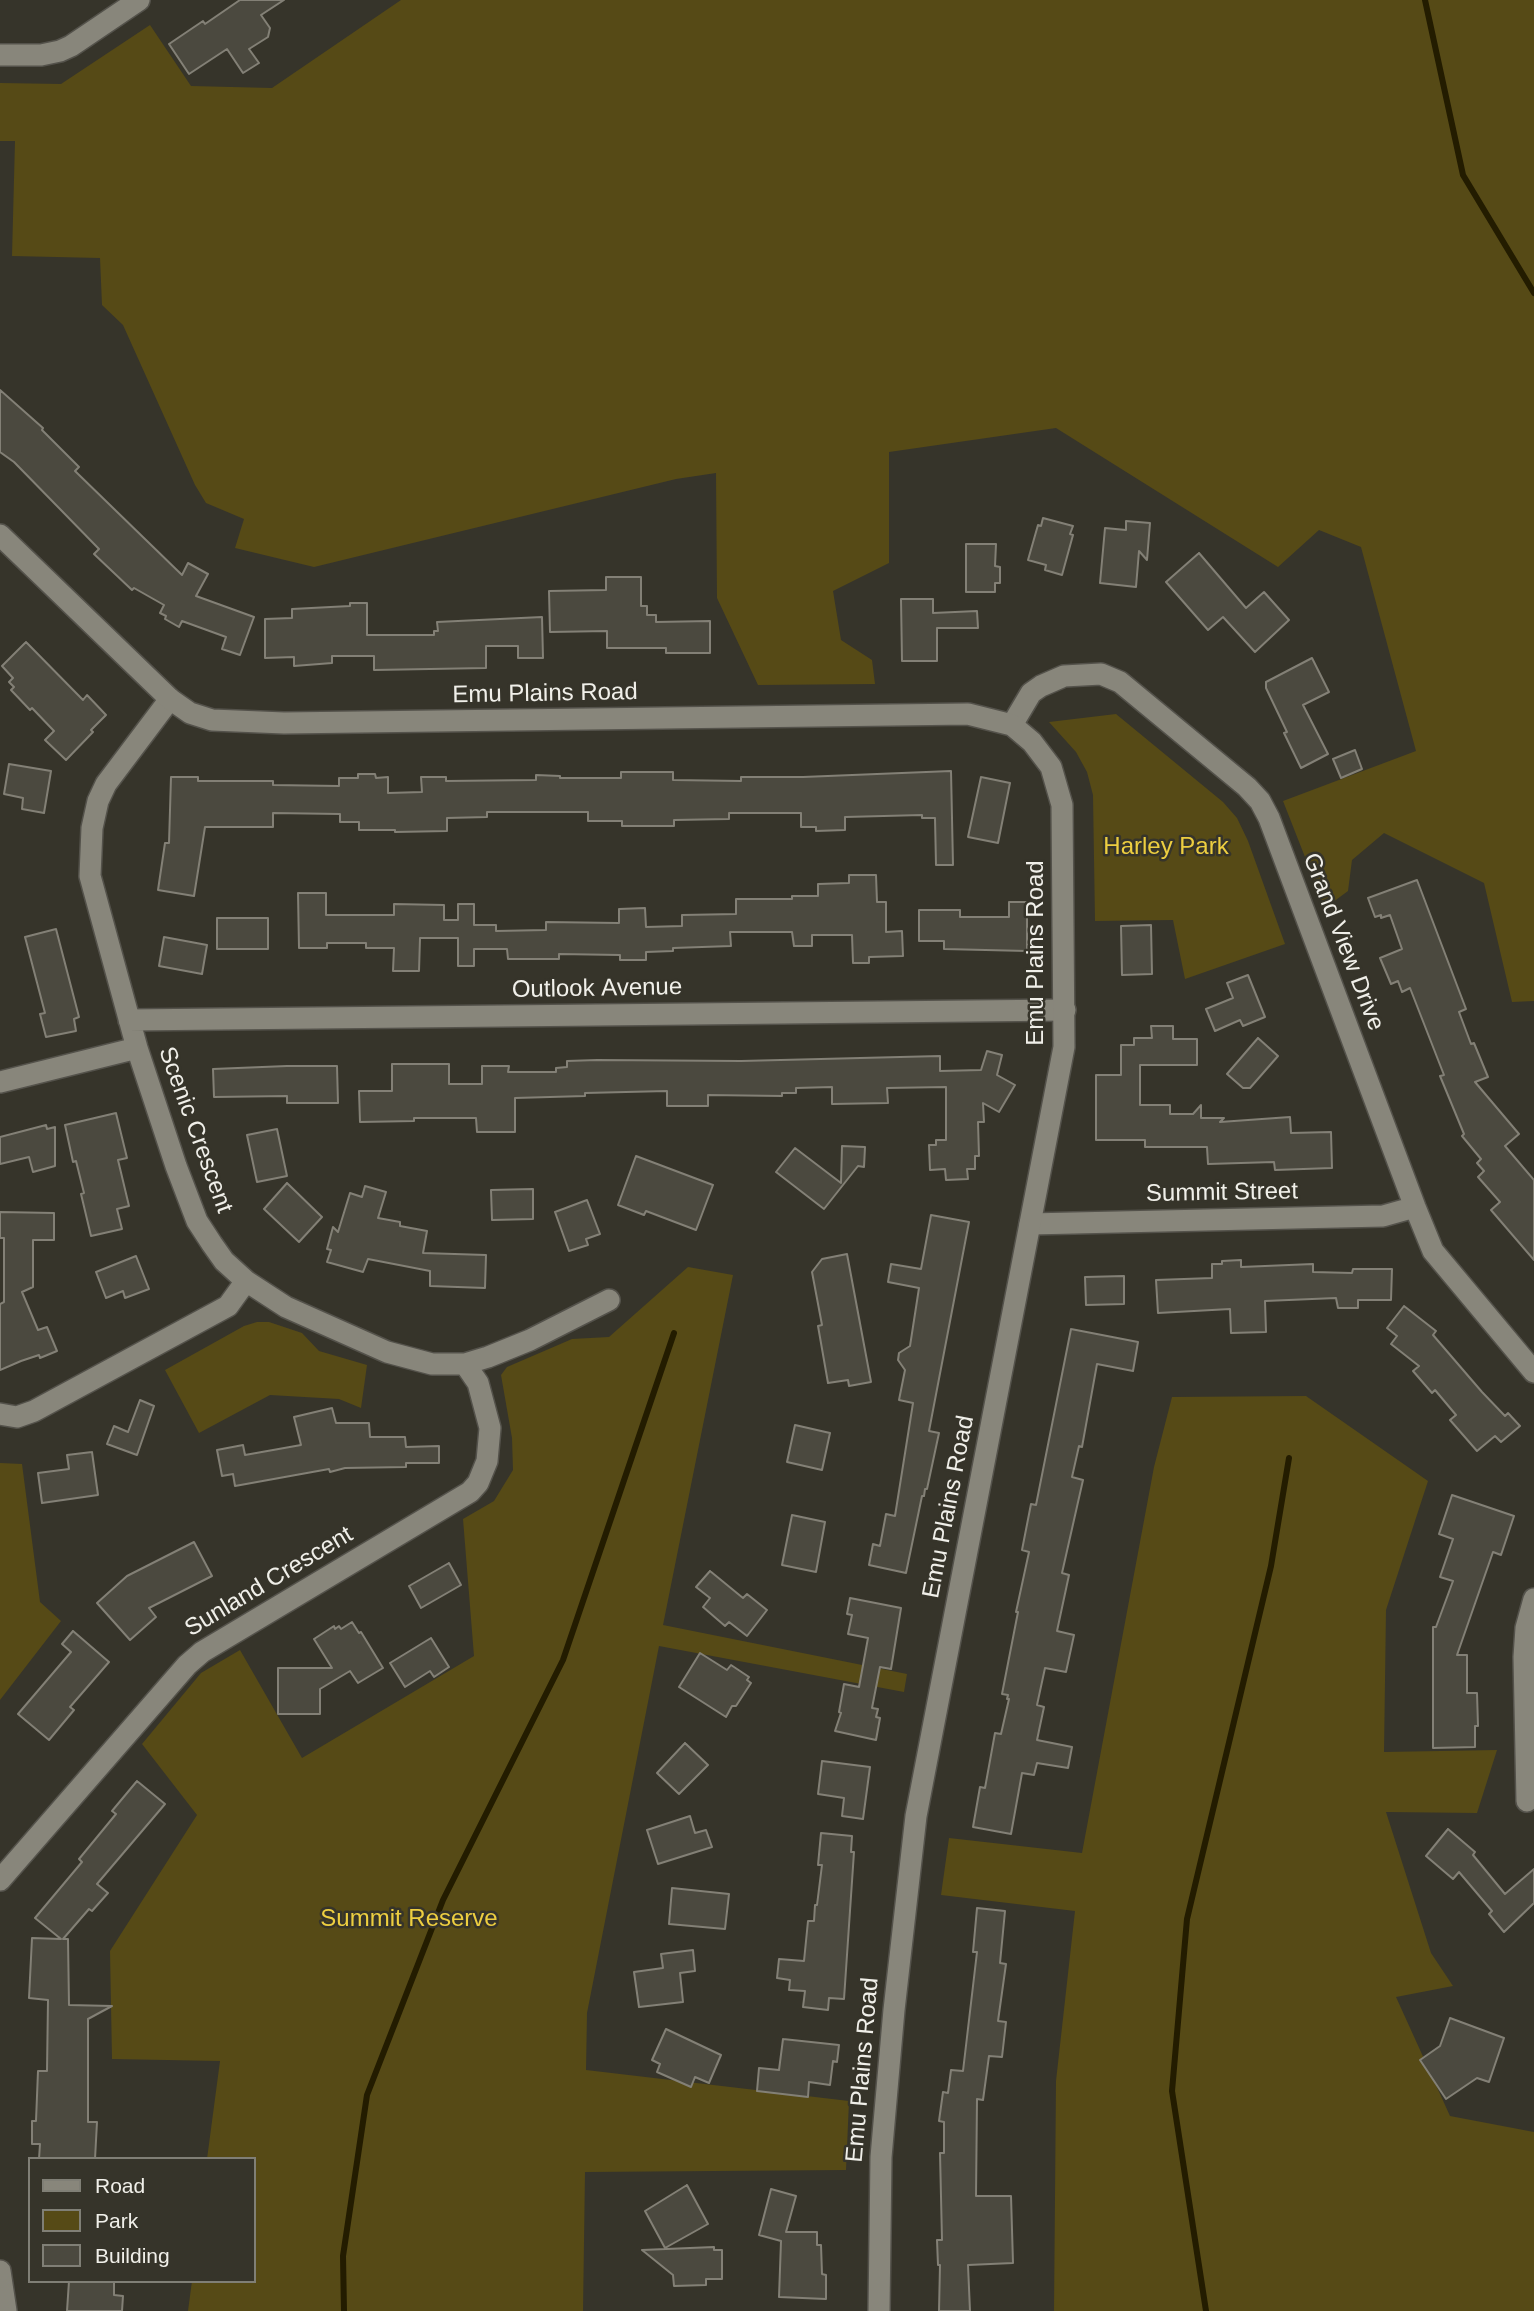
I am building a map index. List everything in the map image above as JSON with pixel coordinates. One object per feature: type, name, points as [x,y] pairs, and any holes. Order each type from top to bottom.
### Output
[{"type":"street","points":[[0,55],[41,55],[60,51],[139,0]]},
{"type":"street","name":"Emu Plains Road","points":[[0,535],[170,699],[201,718],[227,722],[284,723],[968,714],[1012,725],[1042,753],[1051,767],[1060,793],[1064,1047],[916,1816],[894,2010],[881,2158],[879,2311]]},
{"type":"street","name":"Grand View Drive","points":[[1012,725],[1031,693],[1041,685],[1064,676],[1101,674],[1120,682],[1247,787],[1260,801],[1269,817],[1433,1251],[1534,1372]]},
{"type":"street","name":"Scenic Crescent","points":[[170,699],[106,784],[98,801],[92,828],[90,876],[137,1048],[176,1166],[197,1221],[225,1261],[246,1281],[286,1307],[387,1352],[432,1364],[465,1364],[530,1340],[609,1300]]},
{"type":"street","name":"Outlook Avenue","points":[[129,1020],[1065,1010]]},
{"type":"street","points":[[0,1082],[137,1048]]},
{"type":"street","name":"Summit Street","points":[[1030,1224],[1383,1216],[1415,1207]]},
{"type":"street","points":[[0,1414],[22,1416],[59,1398],[228,1306],[246,1281]]},
{"type":"street","name":"Sunland Crescent","points":[[0,1880],[201,1652],[470,1492],[478,1483],[487,1461],[490,1428],[478,1383],[465,1364]]},
{"type":"street","points":[[1527,1801],[1524,1657],[1526,1628],[1534,1599]]},
{"type":"street","points":[[0,2271],[6,2311]]},
{"type":"green space","points":[[401,0],[1534,0],[1534,1001],[1512,1002],[1484,883],[1384,833],[1352,860],[1348,891],[1325,908],[1283,801],[1416,751],[1361,547],[1319,530],[1278,567],[1056,428],[889,452],[889,563],[833,591],[841,640],[872,660],[875,684],[758,685],[717,598],[716,473],[676,479],[314,567],[235,548],[244,519],[206,503],[195,485],[123,325],[102,305],[100,258],[12,256],[15,141],[0,141],[0,83],[61,84],[150,25],[191,86],[272,88]]},
{"type":"green space","name":"Harley Park","points":[[1116,714],[1223,802],[1237,818],[1285,944],[1185,979],[1173,920],[1095,921],[1093,795],[1087,772],[1076,752],[1049,722]]},
{"type":"green space","name":"Summit Reserve","points":[[688,1267],[733,1275],[663,1625],[907,1674],[904,1692],[659,1646],[587,2013],[586,2070],[849,2101],[846,2170],[585,2172],[583,2311],[188,2311],[192,2283],[256,2283],[256,2157],[207,2157],[220,2061],[112,2059],[110,1951],[197,1815],[142,1744],[201,1673],[240,1650],[302,1758],[474,1656],[463,1519],[494,1501],[513,1470],[512,1438],[501,1375],[507,1367],[572,1339],[609,1337]]},
{"type":"green space","points":[[269,1322],[302,1333],[319,1351],[367,1365],[361,1408],[339,1399],[270,1395],[199,1433],[165,1370],[244,1326]]},
{"type":"green space","points":[[1306,1396],[1428,1481],[1386,1610],[1384,1752],[1497,1750],[1477,1813],[1386,1812],[1431,1953],[1453,1986],[1396,1997],[1450,2116],[1534,2132],[1534,2311],[1054,2311],[1056,2081],[1075,1911],[941,1895],[949,1838],[1082,1853],[1154,1467],[1172,1397]]},
{"type":"green space","points":[[0,1463],[22,1464],[40,1602],[61,1621],[0,1700]]},
{"type":"building","points":[[240,0],[284,0],[261,15],[270,28],[268,37],[249,49],[259,63],[243,73],[227,49],[189,74],[169,44]]},
{"type":"building","points":[[0,390],[43,428],[79,467],[75,471],[182,575],[188,563],[208,574],[196,596],[254,617],[240,655],[222,649],[226,637],[182,621],[179,627],[165,619],[166,616],[160,613],[164,605],[134,588],[132,590],[94,554],[99,549],[14,462],[0,452]]},
{"type":"building","points":[[1043,518],[1073,526],[1062,575],[1045,570],[1046,565],[1028,560],[1038,525],[1041,526]]},
{"type":"building","points":[[1126,521],[1150,523],[1147,560],[1139,551],[1136,587],[1100,583],[1105,528],[1126,530]]},
{"type":"building","points":[[966,544],[996,544],[995,566],[1000,567],[1000,583],[995,583],[995,592],[966,592]]},
{"type":"building","points":[[1199,553],[1246,608],[1264,592],[1289,620],[1255,652],[1223,617],[1208,630],[1166,582]]},
{"type":"building","points":[[606,577],[641,577],[641,606],[647,606],[647,615],[656,615],[656,622],[710,621],[710,653],[666,653],[666,648],[607,648],[607,631],[550,632],[549,591],[606,590]]},
{"type":"building","points":[[901,599],[933,599],[933,613],[977,611],[978,628],[937,628],[937,661],[902,661]]},
{"type":"building","points":[[350,603],[367,603],[367,635],[434,635],[434,631],[438,631],[437,622],[542,617],[543,658],[518,658],[518,646],[486,646],[486,668],[374,670],[374,656],[332,656],[332,663],[294,666],[294,657],[265,658],[265,619],[292,618],[292,609],[350,606]]},
{"type":"building","points":[[26,642],[83,700],[87,695],[106,715],[66,760],[45,740],[54,731],[11,690],[14,687],[9,682],[13,678],[2,666]]},
{"type":"building","points":[[1312,658],[1329,692],[1303,705],[1328,754],[1301,768],[1284,733],[1287,732],[1266,688],[1266,682]]},
{"type":"building","points":[[1355,750],[1362,769],[1341,778],[1333,759]]},
{"type":"building","points":[[9,764],[51,771],[44,813],[22,809],[23,798],[4,794]]},
{"type":"building","points":[[951,771],[953,865],[936,865],[935,818],[922,818],[922,815],[845,817],[845,830],[816,831],[816,827],[801,827],[801,813],[729,813],[729,819],[674,820],[674,826],[622,826],[622,821],[588,821],[588,812],[487,812],[487,817],[447,818],[447,831],[395,832],[359,830],[359,822],[340,822],[340,814],[273,813],[273,827],[205,827],[194,896],[158,890],[165,843],[169,843],[171,777],[198,777],[198,781],[273,781],[273,785],[339,786],[339,778],[375,774],[376,778],[388,777],[388,793],[422,792],[421,777],[446,777],[446,781],[536,780],[536,775],[560,778],[621,778],[621,772],[673,772],[673,780],[741,781],[741,777]]},
{"type":"building","points":[[981,777],[1010,783],[998,843],[968,837]]},
{"type":"building","points":[[849,875],[876,875],[877,902],[886,902],[886,932],[902,931],[903,956],[869,957],[869,963],[853,963],[852,935],[812,935],[812,946],[794,946],[792,932],[730,932],[731,946],[646,952],[646,960],[620,960],[620,955],[559,954],[559,959],[508,959],[507,949],[474,949],[474,966],[458,966],[458,938],[420,938],[419,971],[393,971],[394,948],[366,948],[366,943],[327,943],[327,948],[299,948],[298,893],[326,893],[326,915],[394,915],[394,904],[444,905],[444,920],[458,920],[458,904],[474,904],[474,925],[496,925],[496,931],[546,930],[546,922],[619,923],[619,909],[645,908],[646,927],[682,926],[682,915],[736,914],[736,899],[818,896],[818,884],[849,883]]},
{"type":"building","points":[[1417,880],[1466,1009],[1459,1012],[1488,1077],[1475,1082],[1519,1134],[1505,1146],[1534,1180],[1534,1260],[1491,1210],[1500,1202],[1478,1177],[1484,1171],[1477,1163],[1481,1159],[1462,1136],[1464,1134],[1440,1076],[1444,1075],[1410,988],[1402,992],[1398,981],[1391,984],[1380,958],[1402,949],[1390,915],[1375,917],[1368,898]]},
{"type":"building","points":[[1009,902],[1027,902],[1027,951],[944,949],[944,941],[919,941],[919,910],[960,910],[960,917],[1009,917]]},
{"type":"building","points":[[217,918],[268,918],[268,949],[217,949]]},
{"type":"building","points":[[1151,925],[1152,974],[1122,975],[1121,926]]},
{"type":"building","points":[[56,929],[79,1017],[74,1019],[76,1031],[46,1037],[40,1014],[45,1013],[25,937]]},
{"type":"building","points":[[164,937],[207,945],[202,974],[159,966]]},
{"type":"building","points":[[1248,975],[1265,1017],[1243,1026],[1240,1020],[1215,1031],[1206,1009],[1233,998],[1227,983]]},
{"type":"building","points":[[1151,1026],[1173,1026],[1173,1039],[1197,1039],[1197,1065],[1140,1065],[1140,1105],[1170,1105],[1170,1114],[1193,1114],[1201,1105],[1201,1118],[1224,1118],[1220,1122],[1290,1117],[1291,1133],[1331,1132],[1332,1168],[1275,1170],[1274,1162],[1208,1164],[1207,1147],[1145,1147],[1145,1140],[1096,1140],[1096,1075],[1121,1075],[1121,1045],[1134,1045],[1134,1038],[1152,1038]]},
{"type":"building","points":[[1258,1038],[1278,1056],[1250,1088],[1243,1088],[1227,1074]]},
{"type":"building","points":[[987,1051],[1002,1055],[997,1075],[1015,1085],[999,1112],[983,1103],[984,1122],[978,1122],[979,1156],[975,1156],[975,1169],[967,1169],[968,1179],[946,1180],[945,1169],[930,1170],[929,1145],[936,1145],[936,1140],[946,1140],[946,1087],[887,1088],[888,1103],[832,1104],[832,1087],[796,1088],[796,1093],[782,1093],[782,1096],[708,1095],[708,1106],[667,1106],[667,1091],[515,1098],[515,1132],[477,1132],[476,1118],[414,1118],[414,1121],[360,1122],[359,1091],[392,1091],[392,1064],[449,1064],[449,1084],[482,1084],[482,1066],[509,1066],[508,1072],[556,1072],[556,1068],[567,1067],[567,1061],[597,1060],[741,1061],[940,1056],[940,1071],[981,1070]]},
{"type":"building","points":[[337,1066],[338,1103],[287,1103],[287,1096],[214,1097],[213,1069]]},
{"type":"building","points":[[116,1113],[127,1158],[118,1160],[129,1206],[117,1209],[122,1229],[91,1236],[81,1194],[84,1193],[76,1161],[73,1162],[65,1125]]},
{"type":"building","points":[[46,1125],[47,1129],[55,1127],[55,1166],[33,1172],[29,1157],[0,1164],[0,1137]]},
{"type":"building","points":[[277,1129],[287,1176],[257,1182],[247,1135]]},
{"type":"building","points":[[842,1146],[865,1147],[864,1167],[858,1166],[824,1209],[776,1172],[795,1148],[841,1183]]},
{"type":"building","points":[[636,1156],[713,1185],[696,1230],[646,1211],[644,1215],[618,1205]]},
{"type":"building","points":[[287,1183],[322,1217],[299,1242],[264,1209]]},
{"type":"building","points":[[365,1186],[386,1192],[378,1218],[427,1231],[423,1253],[486,1255],[485,1288],[430,1286],[430,1271],[368,1259],[363,1272],[327,1262],[331,1250],[327,1249],[333,1227],[338,1232],[350,1193],[362,1197]]},
{"type":"building","points":[[533,1189],[533,1219],[492,1220],[491,1190]]},
{"type":"building","points":[[587,1200],[600,1234],[586,1239],[588,1245],[569,1251],[555,1212]]},
{"type":"building","points":[[0,1212],[54,1213],[54,1240],[33,1240],[33,1287],[22,1292],[38,1330],[47,1327],[57,1351],[0,1370],[4,1238],[0,1238]]},
{"type":"building","points":[[931,1215],[969,1222],[929,1431],[939,1433],[906,1573],[869,1565],[873,1544],[880,1546],[886,1514],[895,1516],[913,1403],[899,1400],[905,1370],[898,1360],[899,1353],[910,1346],[919,1288],[888,1282],[891,1264],[921,1269]]},
{"type":"building","points":[[847,1254],[871,1382],[849,1386],[848,1380],[828,1383],[818,1326],[822,1325],[812,1272],[822,1259]]},
{"type":"building","points":[[136,1256],[149,1289],[125,1298],[123,1291],[106,1298],[96,1272]]},
{"type":"building","points":[[1241,1260],[1241,1267],[1313,1264],[1313,1272],[1352,1273],[1353,1269],[1392,1269],[1391,1300],[1358,1300],[1358,1308],[1338,1308],[1336,1298],[1265,1301],[1266,1332],[1231,1333],[1230,1309],[1158,1313],[1156,1280],[1212,1278],[1212,1264]]},
{"type":"building","points":[[1124,1276],[1124,1304],[1086,1305],[1085,1277]]},
{"type":"building","points":[[1404,1306],[1436,1331],[1433,1335],[1482,1392],[1505,1416],[1508,1413],[1520,1426],[1501,1442],[1495,1436],[1477,1451],[1450,1420],[1456,1415],[1435,1390],[1432,1393],[1413,1371],[1419,1366],[1391,1344],[1397,1336],[1387,1328]]},
{"type":"building","points":[[1071,1329],[1138,1342],[1133,1371],[1097,1364],[1082,1447],[1079,1446],[1072,1477],[1083,1480],[1062,1573],[1069,1575],[1057,1631],[1074,1635],[1066,1672],[1045,1668],[1037,1705],[1044,1707],[1037,1740],[1072,1747],[1068,1768],[1037,1763],[1034,1775],[1022,1773],[1011,1834],[973,1827],[980,1787],[985,1788],[995,1733],[1001,1734],[1009,1699],[1008,1695],[1002,1694],[1029,1552],[1022,1550],[1031,1504],[1036,1505]]},
{"type":"building","points":[[140,1400],[154,1406],[137,1455],[107,1444],[114,1426],[128,1432]]},
{"type":"building","points":[[332,1408],[336,1423],[369,1423],[370,1437],[405,1437],[406,1447],[439,1446],[439,1463],[406,1463],[406,1467],[345,1468],[330,1472],[329,1469],[235,1486],[233,1474],[222,1476],[217,1450],[243,1445],[245,1455],[301,1445],[294,1417]]},
{"type":"building","points":[[795,1425],[830,1433],[822,1470],[787,1462]]},
{"type":"building","points":[[92,1452],[98,1495],[42,1503],[38,1473],[69,1469],[67,1455]]},
{"type":"building","points":[[1452,1495],[1514,1516],[1501,1555],[1493,1552],[1457,1655],[1467,1655],[1467,1693],[1477,1693],[1478,1726],[1475,1726],[1475,1747],[1433,1748],[1433,1627],[1436,1627],[1453,1581],[1440,1577],[1453,1539],[1439,1534]]},
{"type":"building","points":[[792,1515],[825,1522],[816,1572],[782,1565]]},
{"type":"building","points":[[194,1542],[212,1576],[149,1608],[156,1617],[130,1640],[97,1603],[127,1576]]},
{"type":"building","points":[[449,1563],[461,1585],[421,1608],[409,1586]]},
{"type":"building","points":[[710,1571],[743,1598],[747,1594],[767,1610],[747,1636],[729,1622],[725,1626],[703,1607],[710,1598],[696,1587]]},
{"type":"building","points":[[850,1598],[901,1608],[891,1669],[880,1667],[872,1708],[878,1709],[876,1717],[880,1718],[876,1740],[835,1731],[841,1713],[844,1684],[859,1687],[868,1638],[848,1634],[852,1615],[847,1614]]},
{"type":"building","points":[[352,1622],[383,1668],[358,1683],[350,1671],[320,1689],[320,1714],[278,1714],[278,1668],[332,1668],[314,1639],[334,1626],[335,1629],[339,1626],[341,1629]]},
{"type":"building","points":[[73,1631],[109,1662],[70,1707],[74,1710],[49,1740],[18,1714],[71,1652],[62,1644]]},
{"type":"building","points":[[431,1638],[449,1667],[434,1677],[430,1671],[405,1687],[390,1663]]},
{"type":"building","points":[[700,1653],[727,1670],[731,1665],[749,1677],[747,1680],[751,1683],[726,1717],[679,1687]]},
{"type":"building","points":[[685,1743],[708,1765],[679,1794],[657,1773]]},
{"type":"building","points":[[822,1761],[870,1767],[863,1819],[842,1816],[844,1798],[818,1794]]},
{"type":"building","points":[[137,1781],[165,1804],[97,1884],[108,1893],[92,1911],[89,1909],[63,1939],[68,1939],[69,2005],[112,2006],[88,2019],[88,2122],[97,2122],[95,2157],[39,2157],[40,2144],[32,2144],[32,2121],[36,2121],[38,2071],[47,2071],[48,2000],[29,1998],[32,1938],[61,1939],[35,1918],[82,1862],[79,1859],[116,1814],[112,1811]]},
{"type":"building","points":[[690,1816],[695,1833],[706,1830],[712,1847],[658,1864],[647,1830]]},
{"type":"building","points":[[1448,1829],[1475,1852],[1473,1855],[1505,1894],[1534,1869],[1534,1903],[1504,1932],[1489,1914],[1492,1911],[1459,1872],[1453,1879],[1426,1856]]},
{"type":"building","points":[[821,1833],[852,1836],[851,1852],[854,1852],[844,1999],[829,1998],[828,2010],[803,2007],[805,1991],[789,1990],[790,1980],[777,1978],[779,1959],[804,1961],[808,1921],[814,1921],[817,1905],[822,1865],[818,1865]]},
{"type":"building","points":[[672,1888],[729,1894],[725,1929],[669,1924]]},
{"type":"building","points":[[977,1908],[1005,1911],[1000,1963],[1006,1964],[998,2021],[1006,2022],[1002,2057],[989,2056],[983,2100],[977,2099],[976,2196],[1011,2196],[1013,2263],[968,2265],[970,2311],[939,2311],[940,2265],[937,2240],[942,2240],[940,2153],[944,2153],[944,2122],[939,2121],[943,2092],[948,2093],[951,2070],[963,2071],[977,1952],[973,1952]]},
{"type":"building","points":[[693,1950],[695,1971],[680,1973],[683,2002],[639,2007],[634,1972],[663,1968],[661,1954]]},
{"type":"building","points":[[1450,2018],[1504,2038],[1489,2082],[1477,2078],[1446,2099],[1420,2060],[1440,2046]]},
{"type":"building","points":[[666,2029],[721,2055],[709,2083],[695,2077],[691,2087],[657,2072],[660,2064],[652,2060]]},
{"type":"building","points":[[783,2039],[839,2045],[837,2062],[833,2061],[830,2085],[809,2082],[808,2097],[757,2091],[759,2068],[779,2070]]},
{"type":"building","points":[[687,2185],[708,2224],[665,2248],[645,2211]]},
{"type":"building","points":[[771,2189],[796,2196],[786,2232],[817,2232],[817,2245],[821,2245],[822,2274],[826,2275],[826,2299],[779,2297],[781,2241],[759,2235]]},
{"type":"building","points":[[714,2247],[714,2250],[722,2250],[722,2279],[706,2279],[706,2285],[674,2286],[673,2275],[642,2250]]},
{"type":"building","points":[[69,2283],[114,2283],[114,2295],[123,2296],[122,2311],[67,2311]]},
{"type":"waterway","points":[[1425,0],[1463,175],[1534,293]]},
{"type":"waterway","points":[[344,2311],[343,2256],[367,2095],[443,1900],[563,1660],[674,1333]]},
{"type":"waterway","points":[[1206,2311],[1172,2091],[1187,1919],[1271,1566],[1289,1458]]}]
